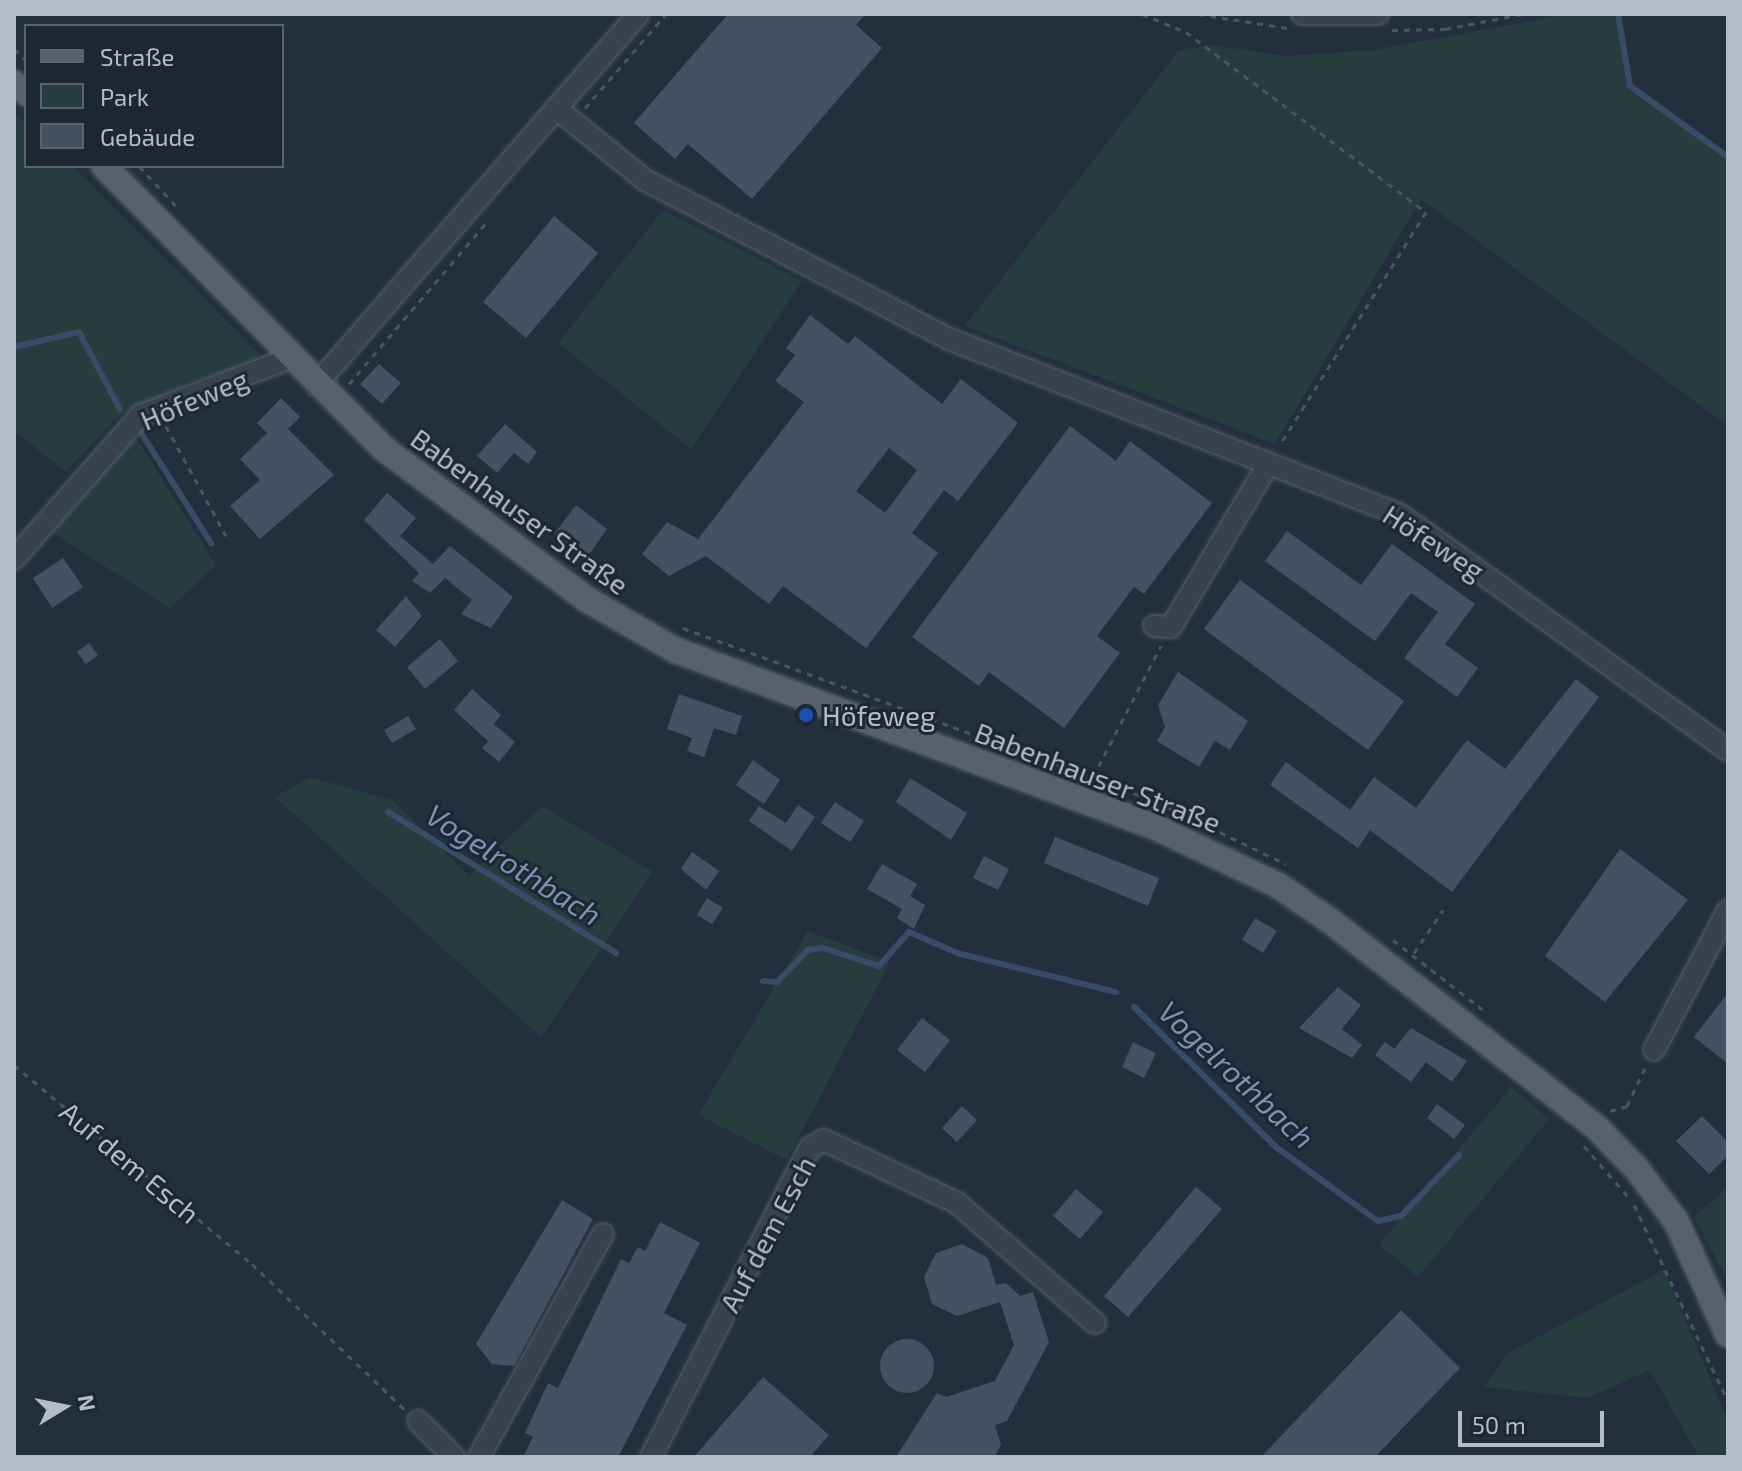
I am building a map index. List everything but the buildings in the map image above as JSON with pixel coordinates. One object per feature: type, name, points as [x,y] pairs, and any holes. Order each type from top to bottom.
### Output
[{"type":"main road","name":"Babenhauser Straße","points":[[106,168],[316,385],[458,508],[643,634],[1155,827],[1306,904],[1597,1128],[1636,1168],[1676,1221],[1728,1335]]},
{"type":"street","points":[[316,385],[638,14]]},
{"type":"street","points":[[1302,14],[1378,14]]},
{"type":"street","name":"Höfeweg","points":[[556,108],[645,180],[949,339],[1402,516],[1728,750]]},
{"type":"street","name":"Höfeweg","points":[[14,559],[104,448],[159,407],[288,359]]},
{"type":"street","points":[[1163,626],[1268,464]]},
{"type":"street","points":[[1654,1050],[1728,910]]},
{"type":"street","name":"Auf dem Esch","points":[[651,1457],[810,1148],[824,1140],[957,1203],[1095,1323]]},
{"type":"street","points":[[479,1457],[603,1234]]},
{"type":"street","points":[[418,1421],[454,1457]]},
{"type":"path","points":[[594,99],[666,14]]},
{"type":"path","points":[[1142,14],[1186,32],[1426,212],[1268,464]]},
{"type":"path","points":[[346,393],[350,379],[491,216]]},
{"type":"path","points":[[159,407],[226,536]]},
{"type":"path","points":[[1093,777],[1163,626]]},
{"type":"path","points":[[1413,954],[1443,910]]},
{"type":"path","points":[[1610,1111],[1627,1106],[1654,1050]]},
{"type":"path","name":"Auf dem Esch","points":[[14,1065],[252,1264],[418,1421]]},
{"type":"path","points":[[1582,1149],[1650,1229],[1728,1401]]},
{"type":"green space","points":[[1569,14],[1615,14],[1626,81],[1728,154],[1728,426],[1421,199],[1275,444],[965,326],[1179,50],[1212,45],[1286,56],[1373,50]]},
{"type":"green space","points":[[14,113],[24,122],[24,168],[74,168],[260,355],[253,365],[196,380],[119,416],[66,472],[14,431]]},
{"type":"green space","points":[[663,210],[802,281],[691,449],[558,343]]},
{"type":"green space","points":[[137,439],[216,565],[170,608],[53,533],[108,456]]},
{"type":"green space","points":[[310,777],[392,800],[469,876],[542,806],[653,872],[541,1037],[275,797]]},
{"type":"green space","points":[[808,931],[890,962],[787,1160],[698,1115]]},
{"type":"green space","points":[[1511,1087],[1549,1119],[1418,1277],[1379,1245]]},
{"type":"green space","points":[[1728,1186],[1728,1282],[1694,1217]]},
{"type":"green space","points":[[1664,1270],[1728,1421],[1728,1457],[1699,1457],[1650,1370],[1587,1398],[1484,1387],[1508,1353]]},
{"type":"waterway","points":[[1618,14],[1630,86],[1728,157]]},
{"type":"waterway","name":"Vogelrothbach","points":[[14,347],[79,332],[120,409]]},
{"type":"waterway","name":"Vogelrothbach","points":[[140,431],[211,543]]},
{"type":"waterway","name":"Vogelrothbach","points":[[388,812],[616,953]]},
{"type":"waterway","name":"Vogelrothbach","points":[[763,981],[777,982],[808,950],[823,948],[879,966],[909,932],[957,953],[1116,992]]},
{"type":"waterway","name":"Vogelrothbach","points":[[1134,1007],[1276,1147],[1378,1221],[1401,1216],[1459,1155]]},
{"type":"place","name":"Höfeweg","points":[[806,715]]}]
